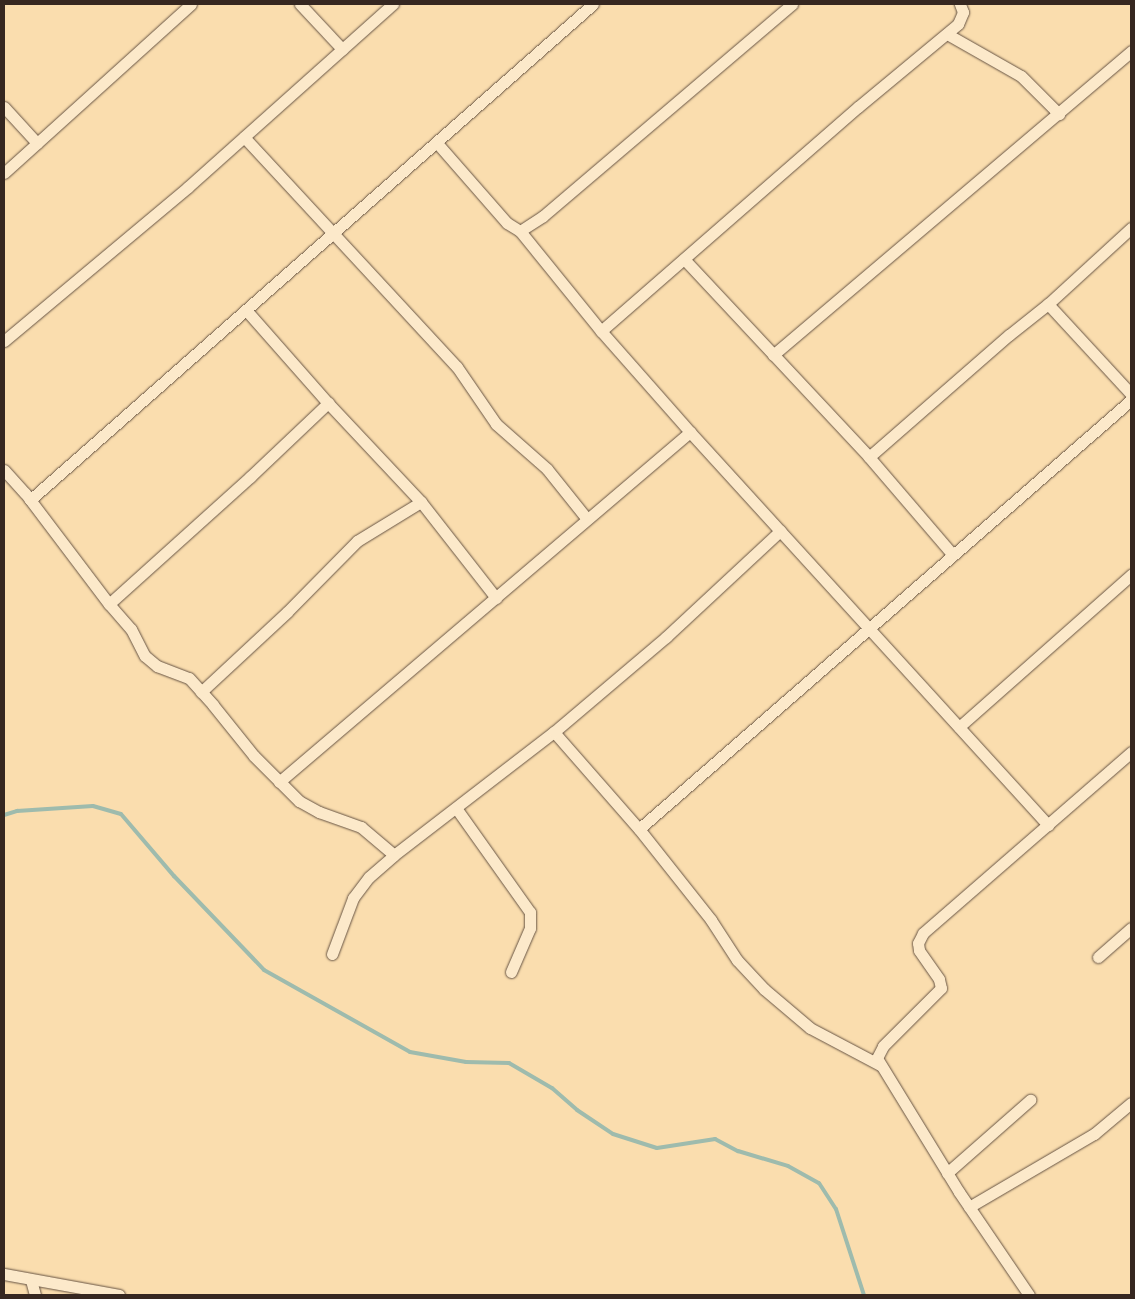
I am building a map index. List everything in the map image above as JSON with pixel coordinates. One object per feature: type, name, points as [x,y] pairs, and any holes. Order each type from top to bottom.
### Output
[{"type":"street","points":[[4,173],[191,4]]},
{"type":"street","points":[[300,4],[342,49]]},
{"type":"street","points":[[4,341],[188,187],[394,4]]},
{"type":"street","points":[[30,500],[593,4]]},
{"type":"street","points":[[520,231],[543,216],[792,4]]},
{"type":"street","points":[[601,331],[858,107],[947,34],[962,18],[963,12],[960,4]]},
{"type":"street","points":[[947,34],[1021,76],[1059,114]]},
{"type":"street","points":[[774,355],[1131,51]]},
{"type":"street","points":[[4,107],[37,142]]},
{"type":"street","points":[[244,137],[457,367],[496,424],[548,470],[587,519]]},
{"type":"street","points":[[437,142],[506,223],[520,231],[601,331],[690,432],[1048,824]]},
{"type":"street","points":[[868,458],[1009,335],[1048,304],[1131,228]]},
{"type":"street","points":[[684,259],[868,458],[953,555]]},
{"type":"street","points":[[1048,304],[1131,394]]},
{"type":"street","points":[[246,310],[328,403],[421,502],[496,598]]},
{"type":"street","points":[[639,829],[1131,400]]},
{"type":"street","points":[[109,604],[250,477],[328,403]]},
{"type":"street","points":[[279,782],[690,432]]},
{"type":"street","points":[[4,470],[30,500],[109,604],[131,629],[146,656],[157,666],[189,678],[241,741],[299,802],[319,812],[361,827],[394,855]]},
{"type":"street","points":[[201,692],[288,612],[357,542],[421,502]]},
{"type":"street","points":[[332,954],[353,898],[369,878],[394,855],[554,732],[666,637],[780,531]]},
{"type":"street","points":[[959,727],[1131,575]]},
{"type":"street","points":[[554,732],[639,829],[712,920],[737,960],[764,989],[810,1028],[880,1065]]},
{"type":"street","points":[[1028,1295],[947,1173],[880,1065],[878,1058],[883,1046],[941,988],[939,979],[919,950],[918,943],[923,933],[1131,752]]},
{"type":"street","points":[[456,808],[530,912],[530,928],[511,972]]},
{"type":"street","points":[[1098,957],[1131,928]]},
{"type":"street","points":[[947,1173],[1030,1100]]},
{"type":"street","points":[[969,1207],[1094,1134],[1131,1103]]},
{"type":"street","points":[[4,1274],[119,1295]]},
{"type":"street","points":[[31,1280],[35,1295]]},
{"type":"waterway","points":[[4,815],[17,811],[93,806],[121,814],[174,876],[264,970],[410,1052],[466,1062],[509,1063],[552,1088],[577,1110],[613,1134],[657,1148],[715,1139],[738,1151],[788,1166],[819,1183],[836,1209],[864,1295]]}]
